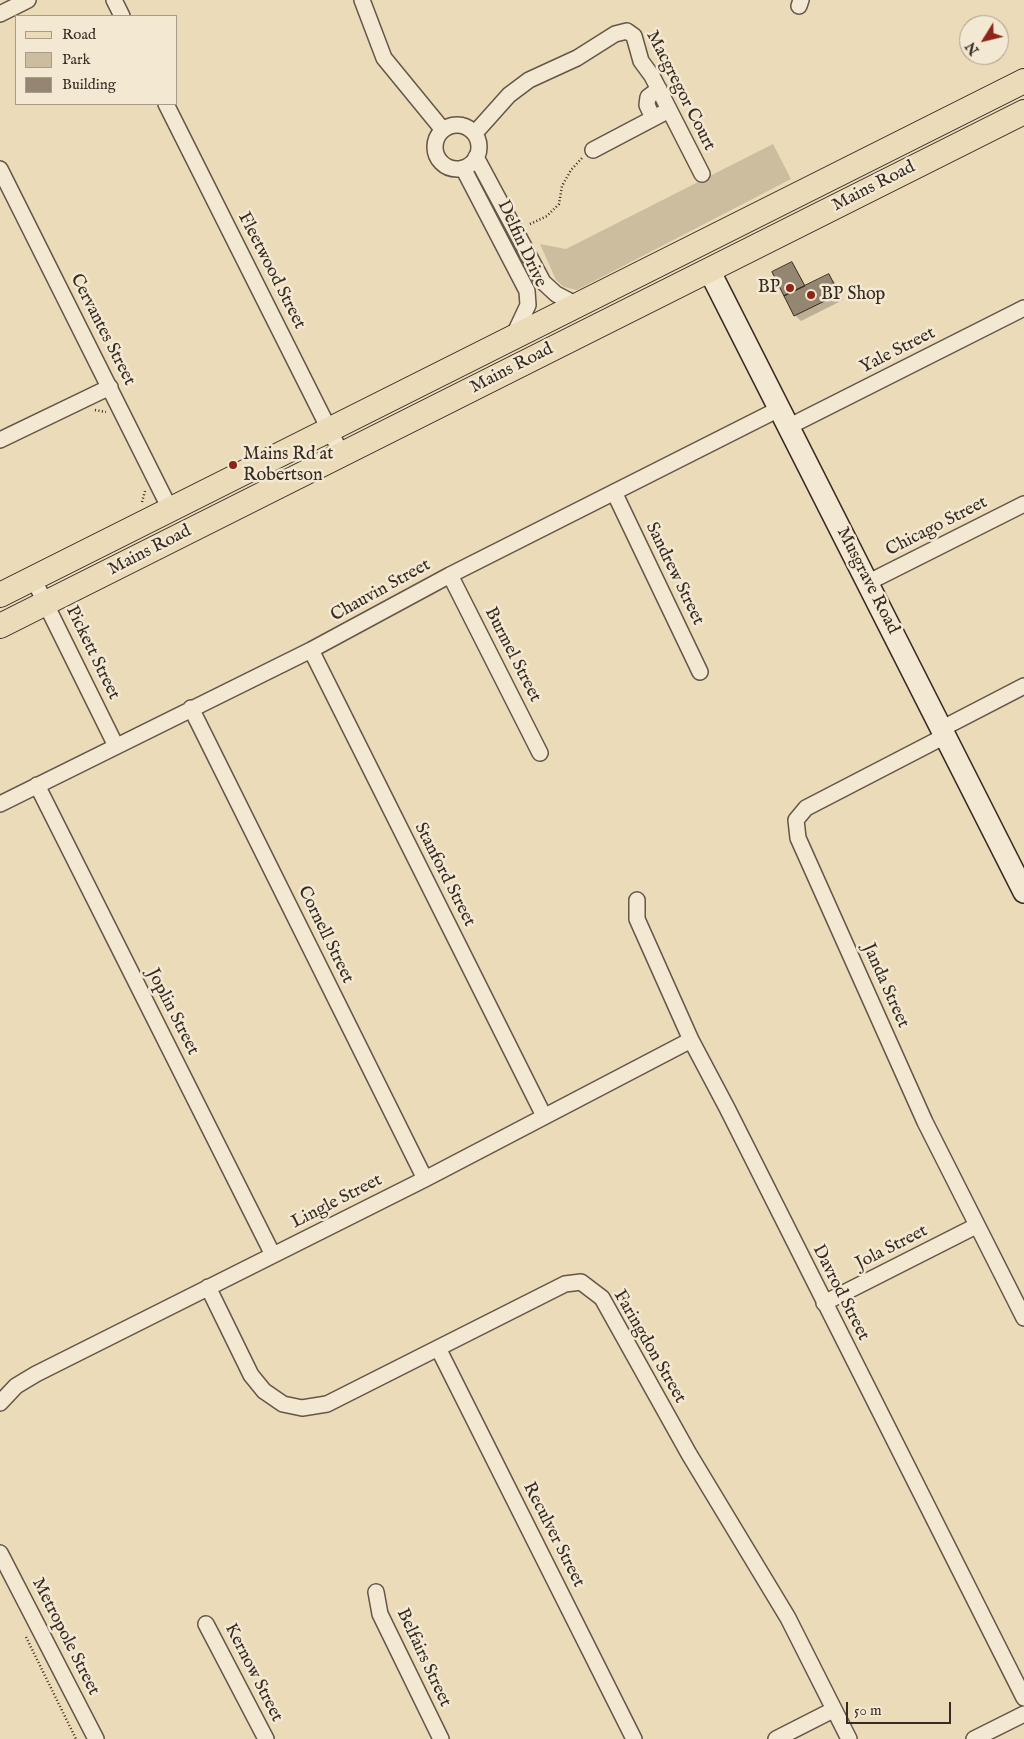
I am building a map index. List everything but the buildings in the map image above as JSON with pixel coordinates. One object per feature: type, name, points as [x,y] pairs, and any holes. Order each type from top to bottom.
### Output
[{"type":"main road","name":"Mains Road","points":[[0,595],[1024,81]]},
{"type":"main road","name":"Mains Road","points":[[0,626],[1024,112]]},
{"type":"street","points":[[0,14],[28,0]]},
{"type":"street","points":[[114,0],[122,15]]},
{"type":"street","points":[[362,0],[384,58],[443,130]]},
{"type":"street","name":"Macgregor Court","points":[[474,133],[509,95],[529,80],[577,58],[615,34],[627,31],[634,36],[641,60],[652,76],[702,174]]},
{"type":"street","points":[[653,118],[647,105],[648,98],[658,89]]},
{"type":"street","name":"Fleetwood Street","points":[[167,105],[342,455]]},
{"type":"street","points":[[593,150],[668,110]]},
{"type":"street","points":[[458,125],[465,126],[474,133],[478,140],[479,149],[472,164],[463,168],[449,167],[442,163],[435,150],[436,142],[443,130],[450,126],[458,125]]},
{"type":"street","name":"Delfin Drive","points":[[476,157],[543,282],[556,294],[576,306]]},
{"type":"street","name":"Delfin Drive","points":[[463,168],[527,292],[528,305],[513,337]]},
{"type":"street","name":"Cervantes Street","points":[[0,169],[170,509]]},
{"type":"street","name":"Musgrave Road","points":[[709,270],[1024,892]]},
{"type":"street","name":"Yale Street","points":[[783,418],[1024,308]]},
{"type":"street","points":[[0,440],[110,387]]},
{"type":"street","name":"Chauvin Street","points":[[0,804],[311,650],[450,574],[614,492],[783,418]]},
{"type":"street","name":"Sandrew Street","points":[[614,492],[700,672]]},
{"type":"street","name":"Chicago Street","points":[[868,582],[1024,504]]},
{"type":"street","name":"Burmel Street","points":[[450,574],[540,752]]},
{"type":"street","name":"Pickett Street","points":[[33,578],[116,746]]},
{"type":"street","name":"Stanford Street","points":[[311,650],[544,1116]]},
{"type":"street","name":"Janda Street","points":[[1024,686],[806,808],[796,820],[798,838],[925,1122],[976,1226],[1019,1295],[1024,1318]]},
{"type":"street","name":"Cornell Street","points":[[191,708],[425,1179]]},
{"type":"street","name":"Joplin Street","points":[[37,785],[273,1255]]},
{"type":"street","name":"Davrod Street","points":[[637,900],[637,919],[691,1040],[1024,1698]]},
{"type":"street","name":"Lingle Street","points":[[1,1400],[16,1386],[36,1374],[425,1179],[691,1040]]},
{"type":"street","name":"Jola Street","points":[[824,1303],[976,1226]]},
{"type":"street","name":"Faringdon Street","points":[[208,1287],[251,1374],[264,1391],[283,1404],[302,1408],[327,1404],[565,1284],[581,1282],[602,1298],[688,1454],[788,1618],[848,1739]]},
{"type":"street","name":"Reculver Street","points":[[438,1348],[634,1739]]},
{"type":"street","name":"Metropole Street","points":[[0,1552],[96,1739]]},
{"type":"street","name":"Belfairs Street","points":[[376,1592],[380,1614],[441,1739]]},
{"type":"street","name":"Kernow Street","points":[[206,1624],[266,1739]]},
{"type":"street","points":[[776,1739],[833,1710]]},
{"type":"street","points":[[974,1739],[1024,1714]]},
{"type":"path","points":[[530,224],[547,216],[559,204],[562,186],[571,170],[593,150]]},
{"type":"path","points":[[26,1637],[76,1739]]},
{"type":"green space","points":[[773,144],[791,179],[577,290],[564,287],[556,280],[540,244],[566,249]]},
{"type":"place","name":"BP","points":[[790,288]]},
{"type":"place","name":"BP Shop","points":[[811,295]]},
{"type":"place","name":"Mains Rd at Robertson","points":[[233,465]]}]
